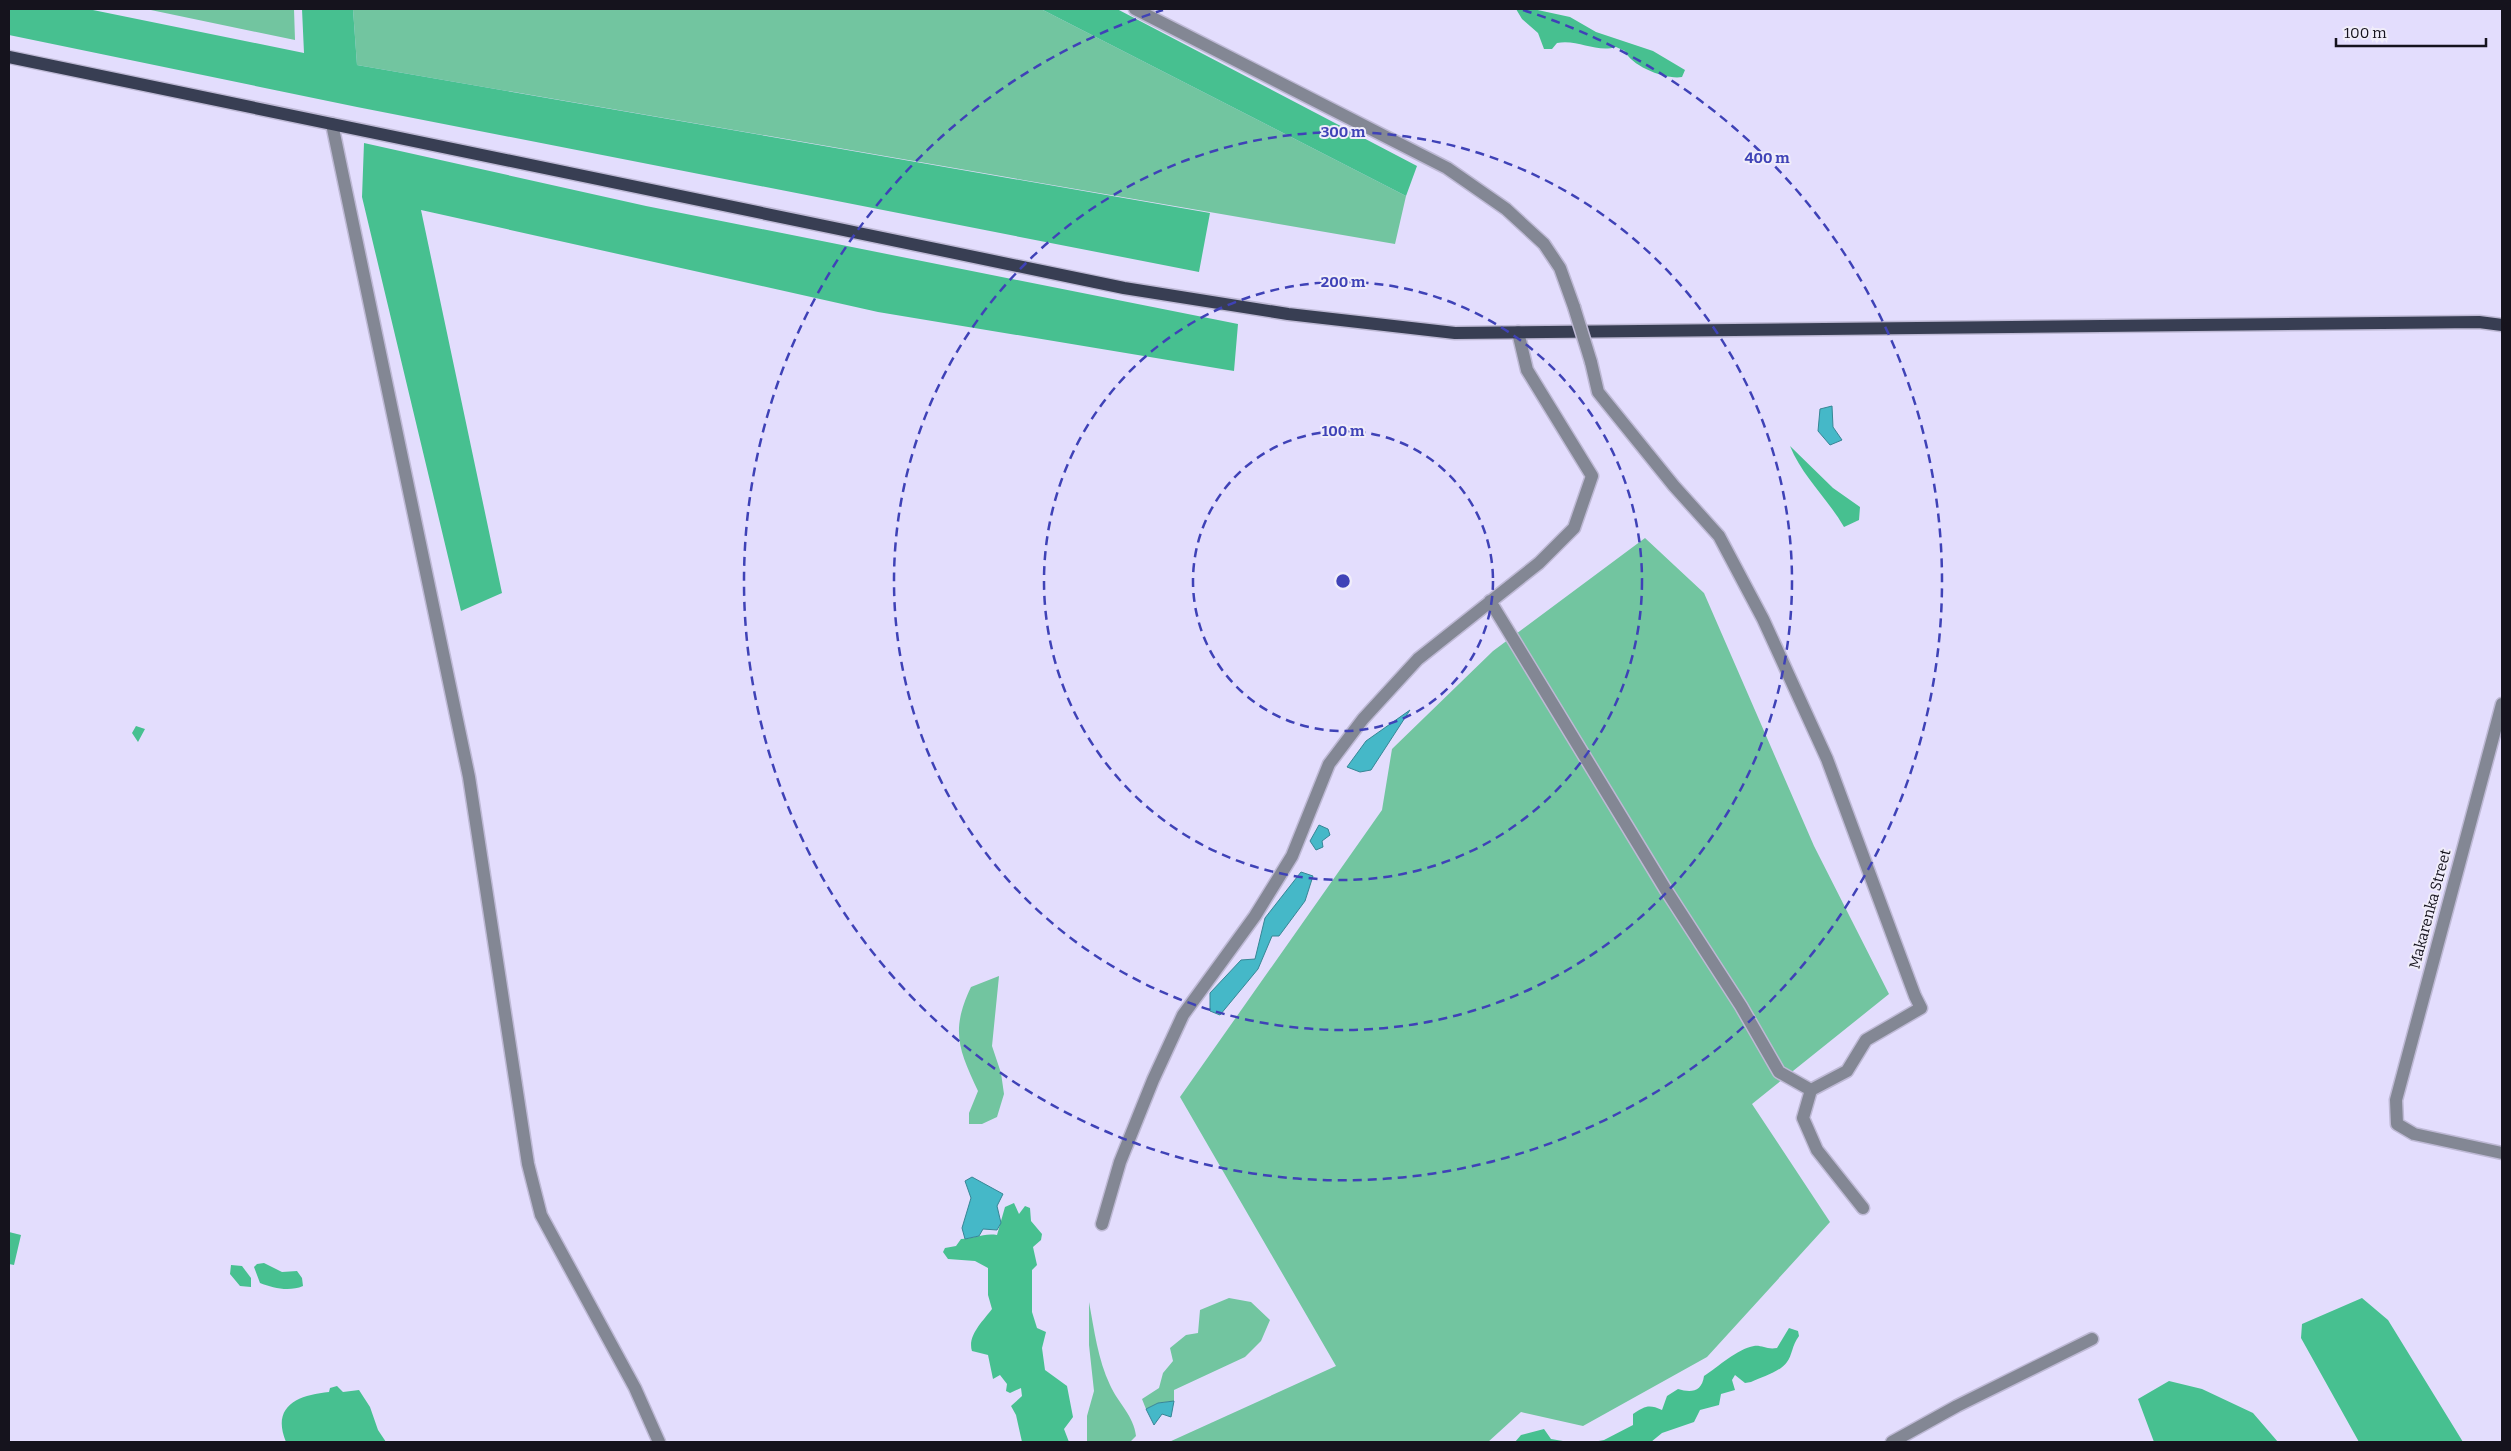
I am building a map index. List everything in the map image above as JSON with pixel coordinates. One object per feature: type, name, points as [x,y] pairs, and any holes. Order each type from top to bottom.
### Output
[{"type":"main road","points":[[9,57],[1124,288],[1288,314],[1455,333],[2469,322],[2502,325]]},
{"type":"street","points":[[1135,9],[1447,168],[1506,209],[1544,244],[1560,268],[1591,362],[1598,392],[1674,486],[1719,536],[1763,619],[1827,759],[1921,1008],[1866,1040],[1847,1071],[1811,1090],[1803,1118],[1817,1150],[1863,1208]]},
{"type":"street","points":[[332,124],[469,778],[528,1164],[541,1215],[636,1388],[659,1442]]},
{"type":"street","points":[[1102,1224],[1120,1162],[1153,1080],[1183,1015],[1255,916],[1292,856],[1329,764],[1363,719],[1418,659],[1539,563],[1574,528],[1592,476],[1527,370],[1518,332]]},
{"type":"street","points":[[1490,601],[1666,890],[1742,1006],[1779,1072],[1811,1090]]},
{"type":"street","name":"Makarenka Street","points":[[2502,704],[2396,1100],[2397,1124],[2414,1134],[2502,1153]]},
{"type":"street","points":[[1892,1442],[1957,1406],[2092,1338]]},
{"type":"shaded area","points":[[9,9],[88,9],[304,53],[302,9],[353,9],[357,65],[1210,213],[1199,272],[357,107],[9,35]]},
{"type":"shaded area","points":[[146,9],[294,9],[295,40]]},
{"type":"shaded area","points":[[353,9],[1041,9],[1406,196],[1395,244],[357,65]]},
{"type":"shaded area","points":[[1041,9],[1117,9],[1417,166],[1406,196]]},
{"type":"shaded area","points":[[1516,9],[1533,9],[1570,17],[1596,32],[1653,51],[1685,70],[1682,77],[1667,76],[1650,71],[1634,62],[1625,51],[1616,47],[1601,48],[1565,42],[1557,43],[1552,49],[1544,49],[1538,33],[1522,19]]},
{"type":"shaded area","points":[[364,143],[646,206],[1238,324],[1234,371],[878,312],[421,210],[502,593],[461,611],[362,197]]},
{"type":"shaded area","points":[[1832,406],[1833,427],[1842,440],[1830,445],[1818,431],[1820,409]]},
{"type":"shaded area","points":[[1790,446],[1833,488],[1860,507],[1859,520],[1844,527],[1801,467]]},
{"type":"shaded area","points":[[1645,538],[1704,593],[1814,846],[1889,994],[1752,1104],[1830,1222],[1707,1357],[1583,1426],[1521,1412],[1488,1442],[1169,1442],[1336,1366],[1180,1097],[1382,810],[1392,749],[1493,651]]},
{"type":"shaded area","points":[[1410,710],[1371,770],[1360,772],[1347,767],[1366,741]]},
{"type":"shaded area","points":[[136,726],[145,729],[138,742],[132,733]]},
{"type":"shaded area","points":[[1319,825],[1328,829],[1330,835],[1322,841],[1323,847],[1316,850],[1310,841]]},
{"type":"shaded area","points":[[1301,872],[1313,876],[1305,901],[1279,936],[1272,936],[1258,969],[1220,1015],[1210,1011],[1210,993],[1241,960],[1255,959],[1265,918]]},
{"type":"shaded area","points":[[999,976],[992,1046],[1001,1073],[1004,1094],[997,1117],[982,1124],[969,1124],[969,1113],[978,1091],[962,1052],[959,1028],[961,1016],[964,1002],[971,987]]},
{"type":"shaded area","points":[[972,1177],[1003,1194],[997,1206],[1001,1223],[997,1230],[983,1229],[979,1236],[965,1239],[962,1228],[971,1198],[965,1181]]},
{"type":"shaded area","points":[[1014,1203],[1019,1214],[1025,1206],[1030,1208],[1031,1221],[1042,1234],[1041,1240],[1033,1247],[1037,1265],[1032,1270],[1032,1312],[1037,1328],[1046,1332],[1042,1348],[1045,1370],[1067,1386],[1073,1417],[1064,1429],[1069,1442],[1022,1442],[1016,1415],[1011,1406],[1022,1396],[1021,1388],[1010,1393],[1006,1391],[1007,1384],[1000,1375],[993,1379],[988,1355],[972,1351],[971,1345],[974,1334],[992,1309],[988,1295],[988,1268],[975,1261],[948,1259],[943,1252],[945,1248],[956,1246],[961,1239],[997,1235],[1005,1207]]},
{"type":"shaded area","points":[[9,1232],[21,1235],[14,1265],[9,1264]]},
{"type":"shaded area","points":[[264,1263],[282,1272],[297,1271],[302,1278],[303,1286],[281,1289],[260,1283],[254,1267],[257,1264]]},
{"type":"shaded area","points":[[231,1265],[242,1266],[251,1278],[251,1287],[240,1286],[230,1274]]},
{"type":"shaded area","points":[[1229,1298],[1251,1302],[1270,1320],[1261,1341],[1245,1357],[1174,1390],[1174,1401],[1158,1403],[1146,1409],[1142,1399],[1159,1388],[1163,1373],[1173,1361],[1170,1348],[1186,1335],[1198,1333],[1200,1310]]},
{"type":"shaded area","points":[[2362,1298],[2388,1320],[2463,1442],[2359,1442],[2301,1338],[2302,1324]]},
{"type":"shaded area","points":[[1089,1302],[1102,1365],[1113,1392],[1135,1429],[1136,1436],[1130,1442],[1087,1442],[1087,1416],[1094,1391],[1089,1345]]},
{"type":"shaded area","points":[[1789,1328],[1798,1331],[1799,1336],[1789,1360],[1784,1366],[1751,1382],[1745,1383],[1735,1375],[1732,1380],[1735,1390],[1721,1394],[1719,1405],[1700,1410],[1694,1422],[1662,1433],[1651,1442],[1593,1442],[1604,1440],[1633,1425],[1633,1414],[1644,1408],[1654,1407],[1662,1410],[1667,1396],[1678,1389],[1695,1390],[1701,1385],[1704,1376],[1741,1351],[1754,1346],[1777,1348]]},
{"type":"shaded area","points":[[2169,1381],[2202,1389],[2253,1413],[2278,1442],[2154,1442],[2138,1399]]},
{"type":"shaded area","points":[[337,1386],[343,1392],[359,1390],[370,1407],[378,1430],[386,1442],[286,1442],[282,1430],[282,1419],[290,1405],[307,1396],[329,1392],[330,1388]]},
{"type":"shaded area","points":[[1174,1401],[1171,1417],[1162,1414],[1154,1425],[1146,1409],[1158,1403]]},
{"type":"shaded area","points":[[1544,1429],[1551,1439],[1569,1442],[1515,1442],[1521,1435]]}]
